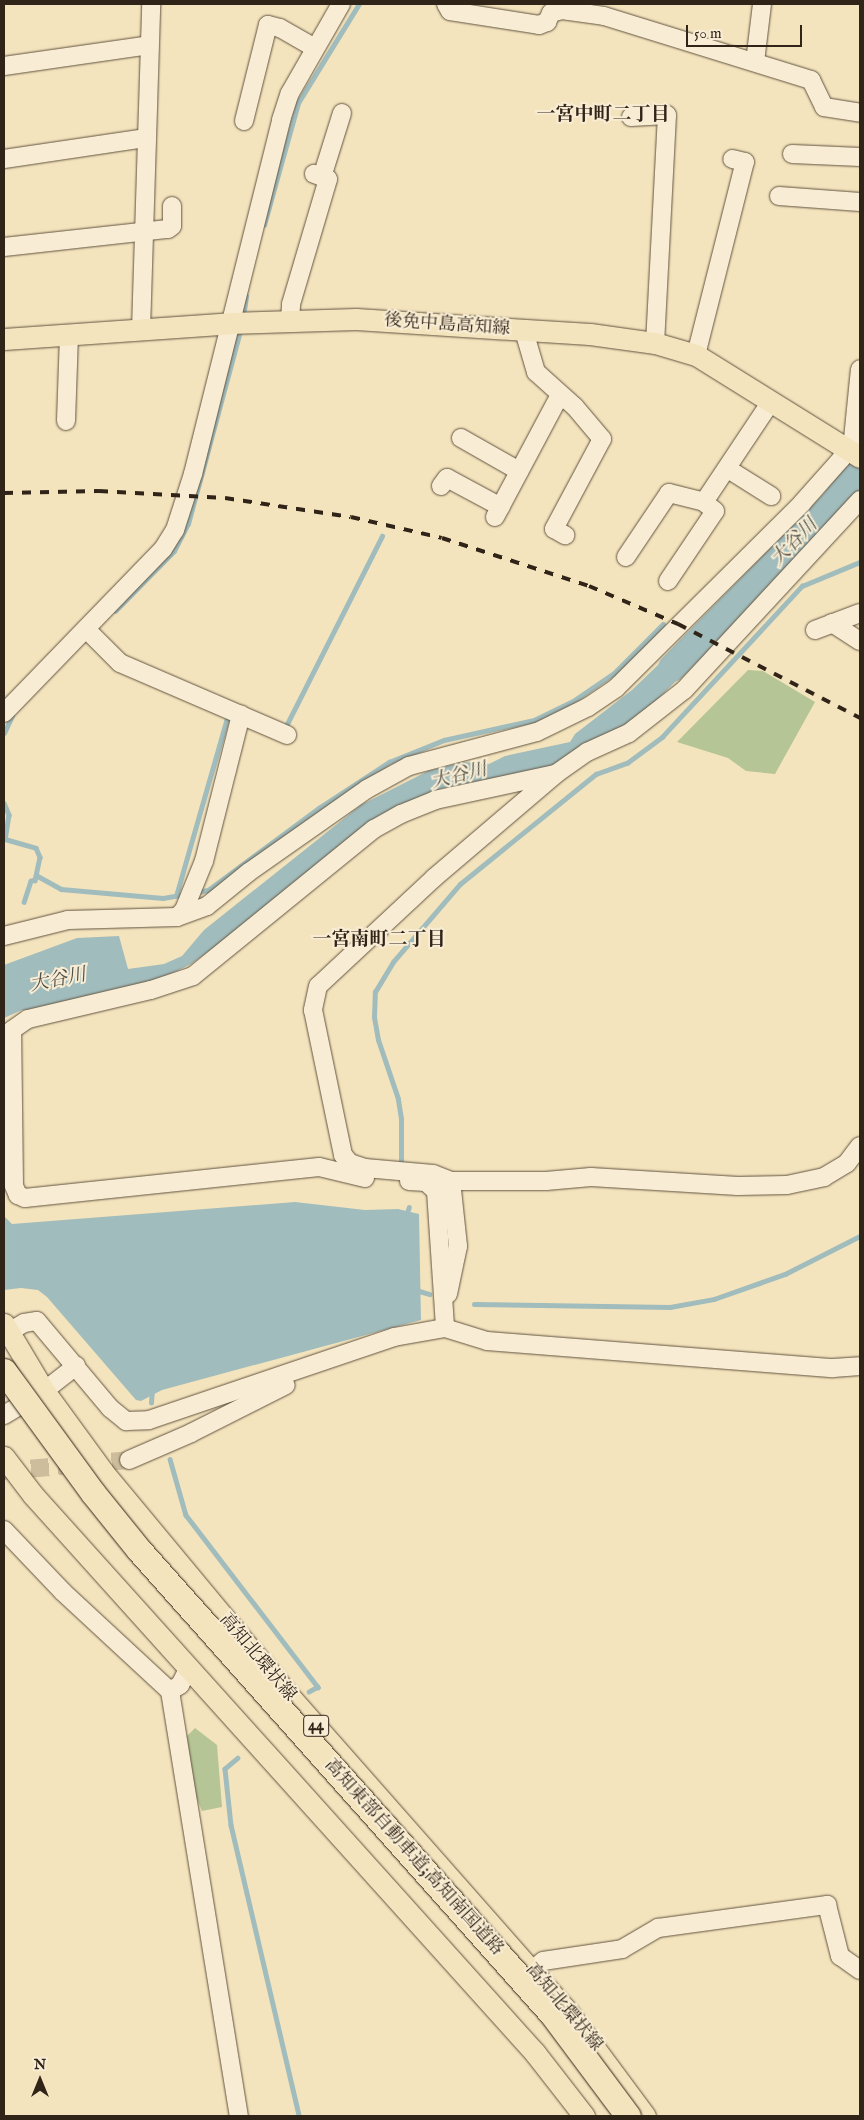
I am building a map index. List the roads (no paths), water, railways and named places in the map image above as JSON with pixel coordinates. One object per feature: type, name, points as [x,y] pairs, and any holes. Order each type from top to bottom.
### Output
[{"type":"highway","name":"高知東部自動車道;高知南国道路","points":[[4,1371],[93,1494],[139,1550],[552,2014],[628,2116]]},
{"type":"main road","name":"後免中島高知線","points":[[4,339],[290,320],[356,319],[524,332],[590,334],[655,343],[696,355],[770,403],[854,452]]},
{"type":"main road","name":"高知北環状線","points":[[6,1328],[44,1391],[103,1472],[277,1682],[532,1970],[606,2060],[644,2116]]},
{"type":"main road","points":[[4,1457],[33,1495],[535,2053],[584,2116]]},
{"type":"street","points":[[141,330],[151,4]]},
{"type":"street","points":[[4,713],[170,542],[239,323],[281,120],[290,92],[341,4]]},
{"type":"street","points":[[446,4],[450,11],[539,25],[547,22],[551,13],[562,10],[604,16],[811,80],[824,107],[860,113]]},
{"type":"street","points":[[755,62],[762,4]]},
{"type":"street","points":[[244,121],[268,24],[280,28],[315,48]]},
{"type":"street","points":[[4,66],[149,45]]},
{"type":"street","points":[[290,320],[291,304],[328,179],[318,175],[342,113]]},
{"type":"street","points":[[631,117],[668,115],[655,343]]},
{"type":"street","points":[[4,159],[146,138]]},
{"type":"street","points":[[792,154],[860,157]]},
{"type":"street","points":[[696,355],[745,162],[732,158]]},
{"type":"street","points":[[779,196],[860,202]]},
{"type":"street","points":[[4,247],[168,229],[172,226],[172,206]]},
{"type":"street","points":[[524,332],[536,372],[602,439],[554,529],[565,535]]},
{"type":"street","points":[[66,421],[69,335]]},
{"type":"street","points":[[4,936],[68,920],[181,913],[207,906],[249,872],[366,789],[409,766],[537,732],[588,707],[616,688],[854,452],[860,369]]},
{"type":"street","points":[[441,486],[447,478],[498,512],[560,395]]},
{"type":"street","points":[[704,502],[770,403]]},
{"type":"street","points":[[461,438],[520,471]]},
{"type":"street","points":[[728,468],[771,496]]},
{"type":"street","points":[[626,557],[669,493],[704,502],[715,511],[668,582]]},
{"type":"street","points":[[860,500],[753,617],[663,708],[629,733],[587,752],[556,774],[434,878],[318,986],[313,1010],[343,1155],[350,1163],[365,1168],[433,1174],[451,1181],[546,1181],[591,1176],[728,1186],[786,1185],[824,1177],[847,1163],[860,1146]]},
{"type":"street","points":[[814,630],[860,613]]},
{"type":"street","points":[[832,623],[860,641]]},
{"type":"street","points":[[86,629],[120,663],[287,735]]},
{"type":"street","points":[[181,913],[204,861],[241,716]]},
{"type":"street","points":[[444,1320],[436,1191],[426,1182],[369,1179],[320,1168],[25,1198],[18,1195],[14,1186],[8,1099],[11,1039],[17,1024],[193,976],[374,829],[435,800],[556,774]]},
{"type":"street","points":[[518,781],[531,796]]},
{"type":"street","points":[[444,1320],[458,1246],[451,1181]]},
{"type":"street","points":[[6,1328],[37,1321],[110,1408],[126,1421],[149,1420],[444,1320],[487,1341],[833,1368],[860,1366]]},
{"type":"street","points":[[129,1460],[191,1434],[266,1392],[347,1361],[394,1336]]},
{"type":"street","points":[[4,1415],[44,1391],[76,1366]]},
{"type":"street","points":[[4,1530],[63,1592],[170,1691],[239,2116]]},
{"type":"street","points":[[170,1691],[180,1685],[189,1668]]},
{"type":"street","points":[[532,1970],[543,1961],[622,1949],[658,1928],[827,1905],[840,1956],[860,1970]]},
{"type":"water","points":[[687,637],[709,648],[654,703],[614,736],[556,766],[443,788],[376,819],[257,916],[191,964],[162,978],[38,1012],[22,1010],[4,1018],[4,965],[77,938],[119,936],[128,969],[164,964],[182,956],[204,930],[361,805],[428,771],[464,762],[489,764],[505,756],[570,742],[575,734],[632,690]]},
{"type":"water","points":[[295,1202],[365,1210],[398,1209],[419,1214],[421,1320],[162,1390],[141,1401],[136,1400],[47,1297],[38,1290],[21,1288],[4,1290],[4,1216],[12,1224]]},
{"type":"waterway","points":[[264,225],[298,103],[359,4]]},
{"type":"waterway","points":[[243,318],[246,296]]},
{"type":"waterway","points":[[115,611],[174,551],[188,524],[241,328]]},
{"type":"waterway","name":"大谷川","points":[[672,668],[835,502],[860,466]]},
{"type":"waterway","points":[[285,728],[382,536]]},
{"type":"waterway","points":[[401,1162],[401,1119],[398,1099],[378,1040],[374,1017],[375,992],[393,962],[460,884],[596,774],[627,763],[662,737],[802,586],[860,562]]},
{"type":"waterway","points":[[197,892],[208,890],[319,808],[389,762],[444,740],[534,720],[573,701],[614,673],[663,624]]},
{"type":"waterway","points":[[176,896],[228,715]]},
{"type":"waterway","points":[[4,733],[12,716]]},
{"type":"waterway","points":[[4,803],[9,815],[5,839],[36,848],[40,857],[35,880],[31,881],[24,902]]},
{"type":"waterway","points":[[36,875],[61,889],[163,898],[185,894]]},
{"type":"waterway","points":[[406,1216],[409,1207]]},
{"type":"waterway","points":[[474,1304],[670,1307],[714,1299],[785,1274],[860,1236]]},
{"type":"waterway","points":[[416,1290],[429,1294]]},
{"type":"waterway","points":[[151,1403],[152,1390]]},
{"type":"waterway","points":[[170,1459],[186,1515],[318,1687],[309,1692]]},
{"type":"waterway","points":[[238,1758],[225,1769],[231,1825],[299,2116]]},
{"type":"tunnel","points":[[4,1471],[129,1460]]},
{"type":"railway","points":[[4,493],[99,491],[225,498],[351,517],[442,538],[589,586],[678,624],[860,718]]},
{"type":"district","name":"一宮中町二丁目","points":[[603,116]]},
{"type":"district","name":"一宮南町二丁目","points":[[379,941]]}]
